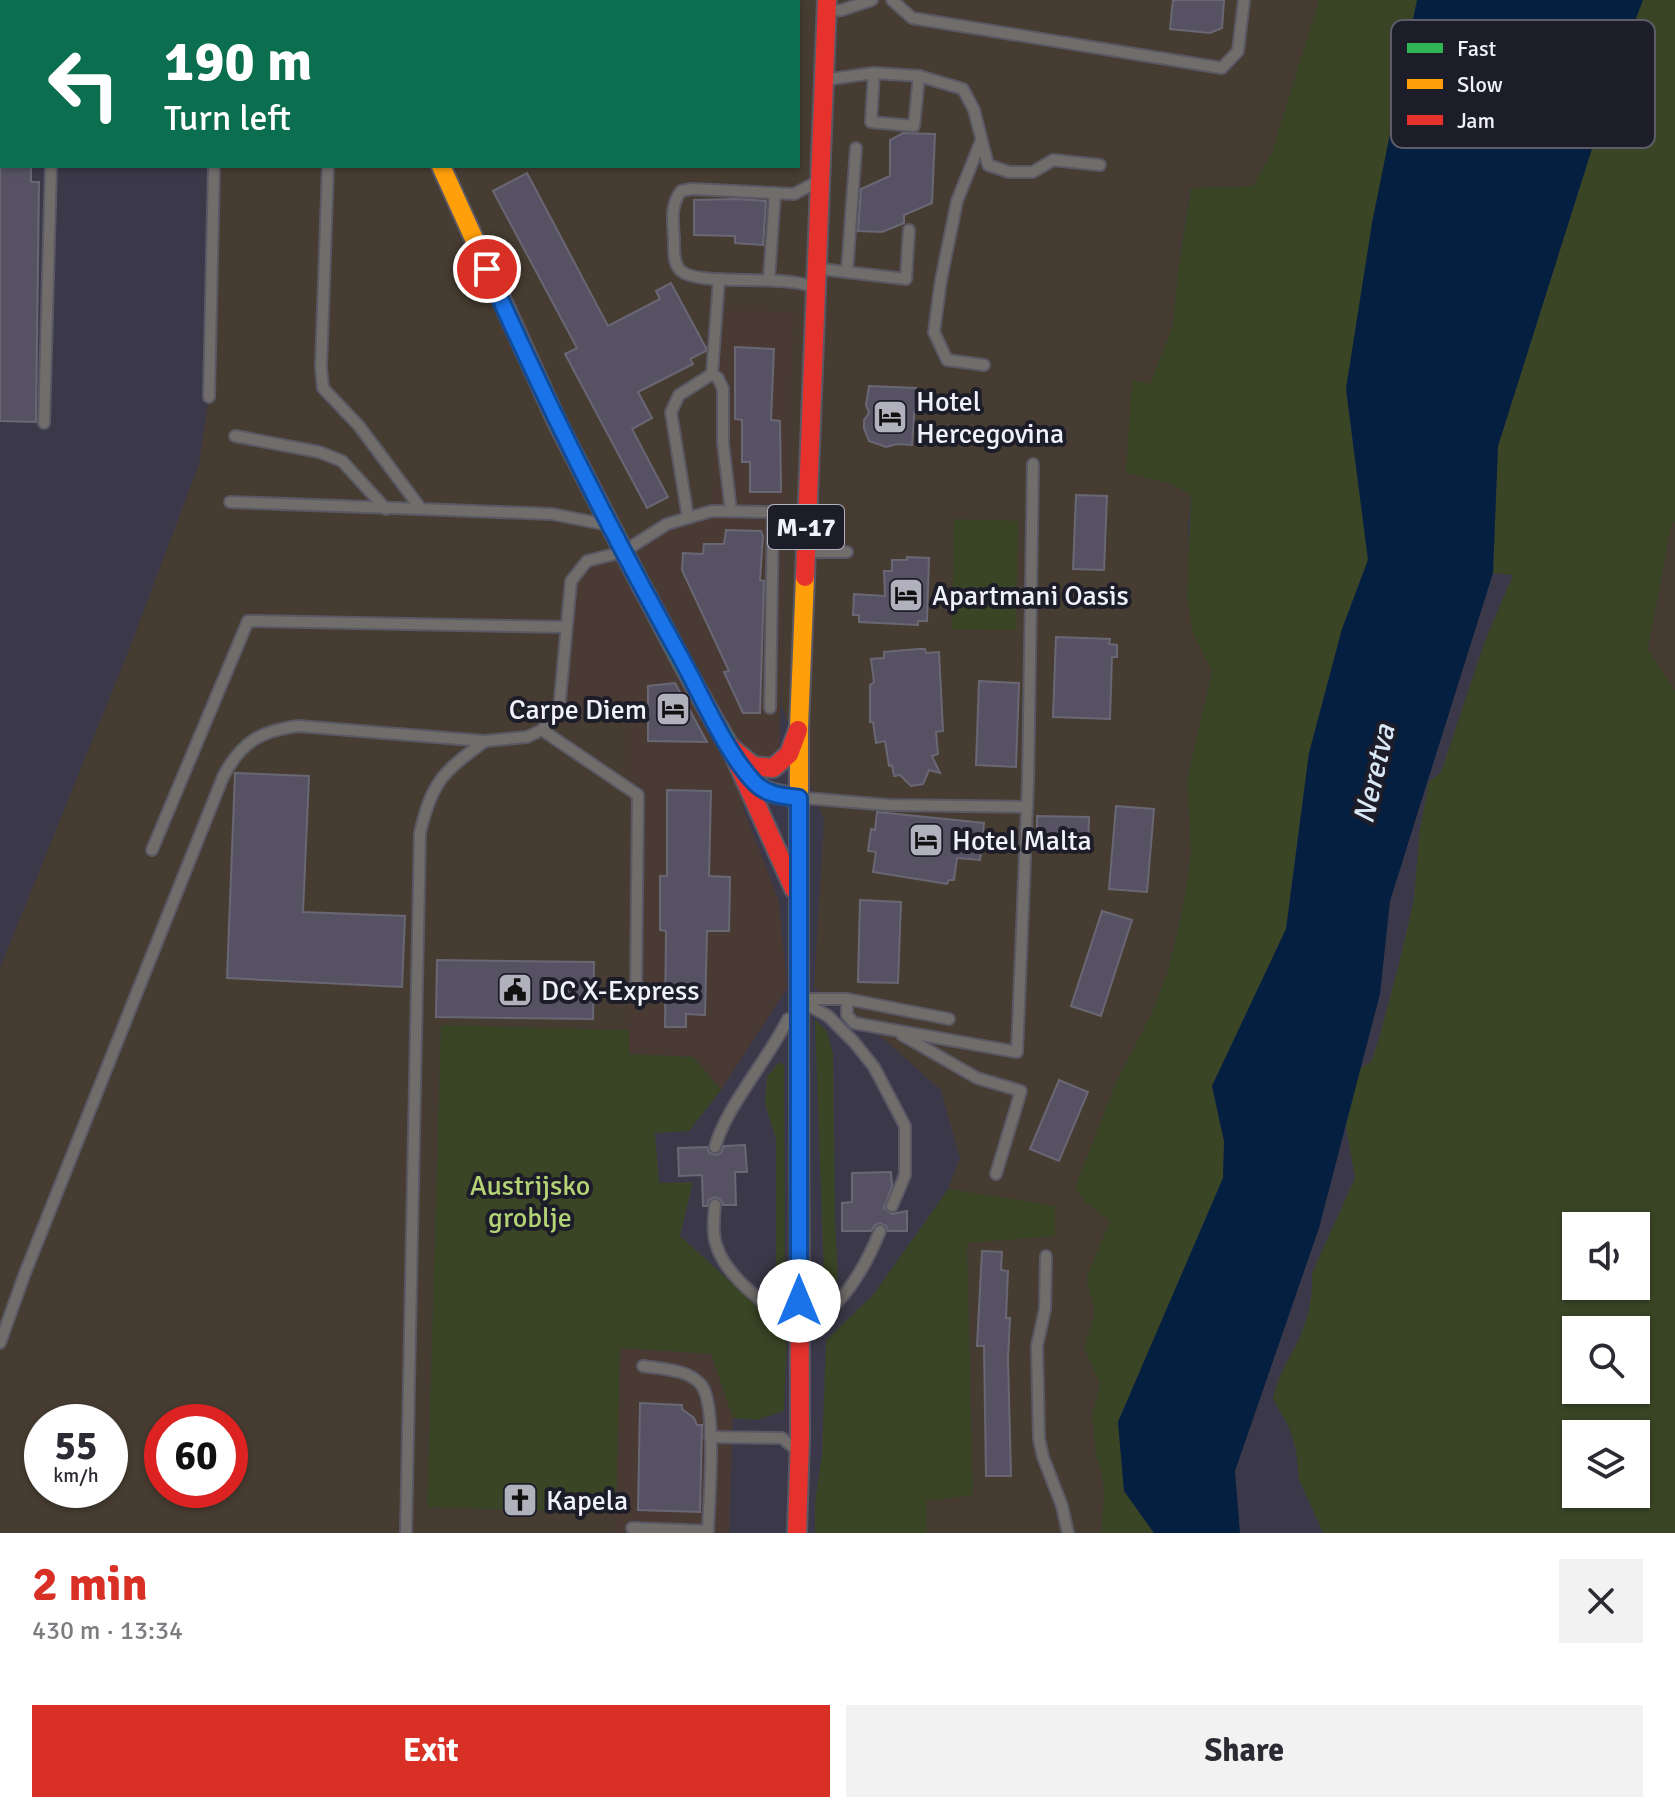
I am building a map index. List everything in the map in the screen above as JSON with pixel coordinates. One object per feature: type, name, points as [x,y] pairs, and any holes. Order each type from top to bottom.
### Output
[{"type":"main road","name":"M-17","points":[[796,1533],[800,1418],[799,727],[827,5]]},
{"type":"main road","points":[[442,168],[551,409],[609,526],[730,746],[754,782],[764,790],[799,798]]},
{"type":"main road","points":[[730,746],[753,766],[773,768],[789,754],[799,727]]},
{"type":"main road","points":[[730,746],[799,901]]},
{"type":"lane","points":[[827,5],[842,10],[872,0]]},
{"type":"lane","points":[[892,0],[912,18],[1222,68],[1238,51],[1244,0]]},
{"type":"lane","points":[[824,80],[874,73],[919,76],[963,89],[974,110],[988,165],[1009,172],[1033,172],[1053,160],[1100,165]]},
{"type":"lane","points":[[874,73],[871,122],[914,126],[919,76]]},
{"type":"lane","points":[[981,141],[957,201],[934,332],[947,360],[984,365]]},
{"type":"lane","points":[[847,272],[856,148]]},
{"type":"lane","points":[[44,423],[51,168]]},
{"type":"lane","points":[[209,397],[214,168]]},
{"type":"lane","points":[[328,168],[321,367],[323,388],[359,426],[421,509]]},
{"type":"lane","points":[[814,288],[793,281],[698,279],[681,273],[675,263],[673,213],[675,199],[681,191],[794,194],[819,181]]},
{"type":"lane","points":[[769,279],[775,193]]},
{"type":"lane","points":[[815,268],[906,279],[909,230]]},
{"type":"lane","points":[[712,374],[719,279]]},
{"type":"lane","points":[[712,374],[718,378],[723,389],[723,443],[731,511]]},
{"type":"lane","points":[[688,518],[671,412],[679,395],[712,374]]},
{"type":"lane","points":[[235,436],[319,452],[342,461],[386,509]]},
{"type":"lane","points":[[847,999],[847,1015],[854,1023],[1017,1052],[1027,807],[1033,464]]},
{"type":"lane","points":[[230,502],[552,514],[609,526]]},
{"type":"lane","points":[[0,1343],[233,757],[270,729],[298,726],[485,741],[527,737],[542,730],[556,715],[562,699],[571,581],[587,561],[623,552],[667,524],[712,511],[807,514]]},
{"type":"lane","points":[[770,708],[773,511]]},
{"type":"lane","points":[[805,552],[847,552]]},
{"type":"lane","points":[[152,850],[248,621],[566,627]]},
{"type":"lane","points":[[542,730],[638,795],[636,992]]},
{"type":"lane","points":[[406,1533],[420,833],[430,795],[441,776],[485,741]]},
{"type":"lane","points":[[799,798],[888,805],[1027,807]]},
{"type":"lane","points":[[799,1000],[847,999],[949,1019]]},
{"type":"lane","points":[[715,1147],[720,1129],[777,1042],[799,1000]]},
{"type":"lane","points":[[799,1000],[828,1016],[854,1042],[874,1067],[905,1126],[905,1175],[892,1206]]},
{"type":"lane","points":[[893,1030],[977,1078],[1021,1091],[996,1174]]},
{"type":"lane","points":[[715,1205],[715,1242],[723,1259],[745,1286],[799,1332],[825,1317],[842,1299],[880,1231]]},
{"type":"lane","points":[[1046,1256],[1045,1309],[1037,1346],[1039,1439],[1068,1533]]},
{"type":"lane","points":[[632,1528],[708,1531],[710,1410],[701,1385],[678,1371],[643,1366]]},
{"type":"lane","points":[[710,1437],[782,1438],[792,1431],[800,1418]]},
{"type":"lane","points":[[782,1438],[799,1456]]},
{"type":"shaded area","points":[[800,0],[1319,0],[1272,152],[1253,186],[1190,188],[1173,325],[1150,385],[1133,381],[1126,472],[1171,484],[1191,495],[1188,528],[1193,633],[1212,671],[1187,780],[1191,854],[1182,912],[1167,973],[1152,1013],[1117,1080],[1075,1187],[1085,1202],[1110,1221],[1086,1278],[1095,1312],[1084,1348],[1100,1384],[1092,1415],[1104,1496],[1101,1533],[927,1533],[926,1501],[973,1494],[967,1242],[1055,1236],[1055,1207],[948,1189],[960,1159],[941,1090],[867,1024],[814,988],[824,820],[781,704],[794,312],[717,309],[712,511],[587,561],[571,581],[559,710],[629,718],[629,1030],[441,1025],[427,1507],[616,1513],[615,1533],[0,1533],[0,968],[127,655],[199,464],[209,397],[214,168],[800,168]]},
{"type":"shaded area","points":[[717,309],[794,312],[779,748],[743,808],[779,901],[787,988],[721,1090],[693,1057],[628,1054],[629,718],[559,710],[571,581]]},
{"type":"shaded area","points":[[1675,521],[1675,691],[1648,650],[1671,526]]},
{"type":"shaded area","points":[[620,1348],[711,1354],[733,1418],[729,1533],[615,1533]]},
{"type":"green space","points":[[1319,0],[1417,0],[1413,20],[1391,20],[1391,142],[1346,389],[1368,560],[1342,629],[1309,753],[1286,929],[1212,1086],[1224,1141],[1223,1178],[1118,1422],[1124,1491],[1154,1533],[1101,1533],[1104,1495],[1092,1415],[1100,1384],[1084,1348],[1095,1312],[1086,1278],[1110,1221],[1085,1202],[1075,1187],[1117,1080],[1152,1013],[1167,973],[1182,912],[1191,854],[1187,780],[1212,671],[1193,633],[1187,598],[1191,495],[1171,484],[1126,473],[1132,380],[1150,384],[1173,325],[1191,188],[1253,186],[1272,152]]},
{"type":"green space","points":[[1643,0],[1675,0],[1675,521],[1671,526],[1648,650],[1675,691],[1675,1533],[1323,1533],[1299,1479],[1296,1450],[1289,1427],[1273,1399],[1305,1322],[1312,1273],[1355,1178],[1346,1126],[1360,1069],[1371,1061],[1398,968],[1414,899],[1420,829],[1429,782],[1441,772],[1485,641],[1513,575],[1493,573],[1498,446],[1592,148],[1655,148],[1655,20],[1635,20]]},
{"type":"green space","points":[[954,519],[1018,521],[1016,630],[952,629]]},
{"type":"green space","points":[[815,1019],[827,1032],[833,1054],[838,1277],[834,1295],[825,1307]]},
{"type":"green space","name":"Austrijsko groblje","points":[[441,1025],[629,1030],[629,1054],[693,1057],[721,1090],[689,1131],[655,1133],[659,1183],[693,1182],[680,1236],[787,1333],[784,1411],[756,1420],[733,1418],[711,1354],[620,1348],[616,1513],[427,1507]]},
{"type":"green space","points":[[779,1062],[784,1065],[785,1305],[777,1288],[776,1277],[776,1139],[765,1104],[767,1077]]},
{"type":"green space","points":[[948,1189],[1055,1206],[1055,1236],[967,1243],[973,1495],[926,1501],[927,1533],[815,1533],[815,1502],[822,1455],[826,1340],[874,1294]]},
{"type":"water","points":[[1417,0],[1643,0],[1635,20],[1413,20]]},
{"type":"water","name":"Neretva","points":[[1391,129],[1391,148],[1592,148],[1498,446],[1493,573],[1390,901],[1380,994],[1319,1228],[1235,1471],[1240,1533],[1154,1533],[1124,1491],[1118,1422],[1223,1178],[1224,1141],[1212,1086],[1286,929],[1309,753],[1342,629],[1368,560],[1346,389],[1372,223]]},
{"type":"building","points":[[1173,0],[1224,0],[1222,28],[1210,33],[1170,29]]},
{"type":"building","points":[[903,133],[935,134],[932,203],[904,215],[904,223],[882,232],[858,231],[861,189],[890,176],[890,140]]},
{"type":"building","points":[[0,168],[31,168],[31,182],[39,182],[36,422],[0,421]]},
{"type":"building","points":[[527,173],[608,326],[660,299],[656,291],[671,283],[706,348],[706,351],[690,359],[693,364],[638,392],[652,418],[632,429],[668,497],[647,508],[565,354],[577,348],[493,191]]},
{"type":"building","points":[[694,200],[766,201],[763,245],[735,243],[735,236],[694,235]]},
{"type":"building","points":[[735,347],[774,349],[771,420],[780,421],[781,492],[750,492],[750,462],[742,462],[742,420],[735,419]]},
{"type":"building","name":"Hotel Hercegovina","points":[[869,386],[916,388],[912,445],[886,447],[869,441],[864,420],[869,413],[866,405]]},
{"type":"building","points":[[1076,495],[1107,496],[1104,570],[1073,569]]},
{"type":"building","points":[[726,530],[761,531],[763,536],[760,713],[743,713],[724,672],[729,671],[682,570],[683,553],[703,554],[704,544],[724,544]]},
{"type":"building","points":[[907,557],[929,558],[927,621],[918,621],[918,625],[859,622],[859,615],[853,615],[854,594],[885,596],[884,571],[892,571],[892,560],[907,560]]},
{"type":"building","points":[[1056,637],[1110,639],[1109,644],[1117,645],[1117,657],[1112,657],[1110,719],[1053,717]]},
{"type":"building","points":[[925,649],[926,653],[939,652],[943,731],[936,732],[938,754],[932,756],[940,773],[929,770],[923,784],[911,786],[900,775],[894,776],[885,741],[876,743],[873,722],[870,722],[870,685],[874,682],[871,659],[884,658],[884,652]]},
{"type":"building","points":[[979,681],[1019,683],[1016,767],[976,765]]},
{"type":"building","name":"Carpe Diem","points":[[675,683],[707,742],[648,741],[648,686]]},
{"type":"building","points":[[235,773],[309,776],[303,912],[405,916],[402,987],[227,978]]},
{"type":"building","points":[[667,790],[711,791],[709,876],[730,877],[729,931],[707,931],[705,1015],[686,1014],[686,1027],[665,1027],[666,931],[660,930],[660,876],[667,876]]},
{"type":"building","points":[[1116,806],[1154,809],[1147,892],[1109,889]]},
{"type":"building","name":"Hotel Malta","points":[[877,812],[984,823],[980,860],[957,858],[954,880],[949,880],[947,884],[873,872],[876,852],[868,851]]},
{"type":"building","points":[[1037,816],[1089,817],[1088,847],[1037,847]]},
{"type":"building","points":[[860,900],[901,902],[898,983],[858,982]]},
{"type":"building","points":[[1102,911],[1132,920],[1101,1016],[1071,1006]]},
{"type":"building","name":"DC X-Express","points":[[437,960],[594,962],[593,1019],[436,1017]]},
{"type":"building","points":[[1059,1080],[1088,1092],[1059,1161],[1030,1149]]},
{"type":"building","points":[[745,1145],[747,1172],[735,1172],[736,1205],[723,1205],[715,1197],[703,1206],[702,1175],[679,1176],[678,1148],[707,1147],[709,1153],[716,1155],[721,1153],[724,1146]]},
{"type":"building","points":[[891,1172],[892,1186],[884,1208],[892,1214],[907,1211],[907,1231],[888,1231],[880,1223],[871,1231],[842,1231],[842,1203],[852,1202],[852,1173]]},
{"type":"building","points":[[982,1251],[1002,1252],[1001,1270],[1008,1271],[1006,1318],[1010,1318],[1011,1476],[986,1476],[984,1346],[977,1346]]},
{"type":"building","points":[[640,1403],[682,1405],[697,1425],[702,1425],[700,1512],[638,1510]]},
{"type":"traffic: fast","points":[[642,587],[719,728],[751,778],[767,791],[799,798]]},
{"type":"traffic: slow","points":[[442,168],[558,424],[642,587]]},
{"type":"traffic: slow","points":[[799,990],[799,727],[805,577]]},
{"type":"traffic: jam","points":[[805,577],[827,0]]},
{"type":"traffic: jam","points":[[730,747],[753,766],[773,768],[789,754],[798,730]]},
{"type":"traffic: jam","points":[[730,746],[794,889]]},
{"type":"traffic: jam","points":[[797,1533],[800,1438],[799,990]]},
{"type":"place","name":"Hotel Hercegovina","points":[[890,417]]},
{"type":"place","name":"Apartmani Oasis","points":[[906,595]]},
{"type":"place","name":"Carpe Diem","points":[[673,709]]},
{"type":"place","name":"Hotel Malta","points":[[926,840]]},
{"type":"place","name":"DC X-Express","points":[[515,990]]},
{"type":"place","name":"Kapela","points":[[520,1500]]},
{"type":"route","points":[[487,269],[609,526],[730,746],[754,782],[764,790],[799,798],[799,1301]]}]
